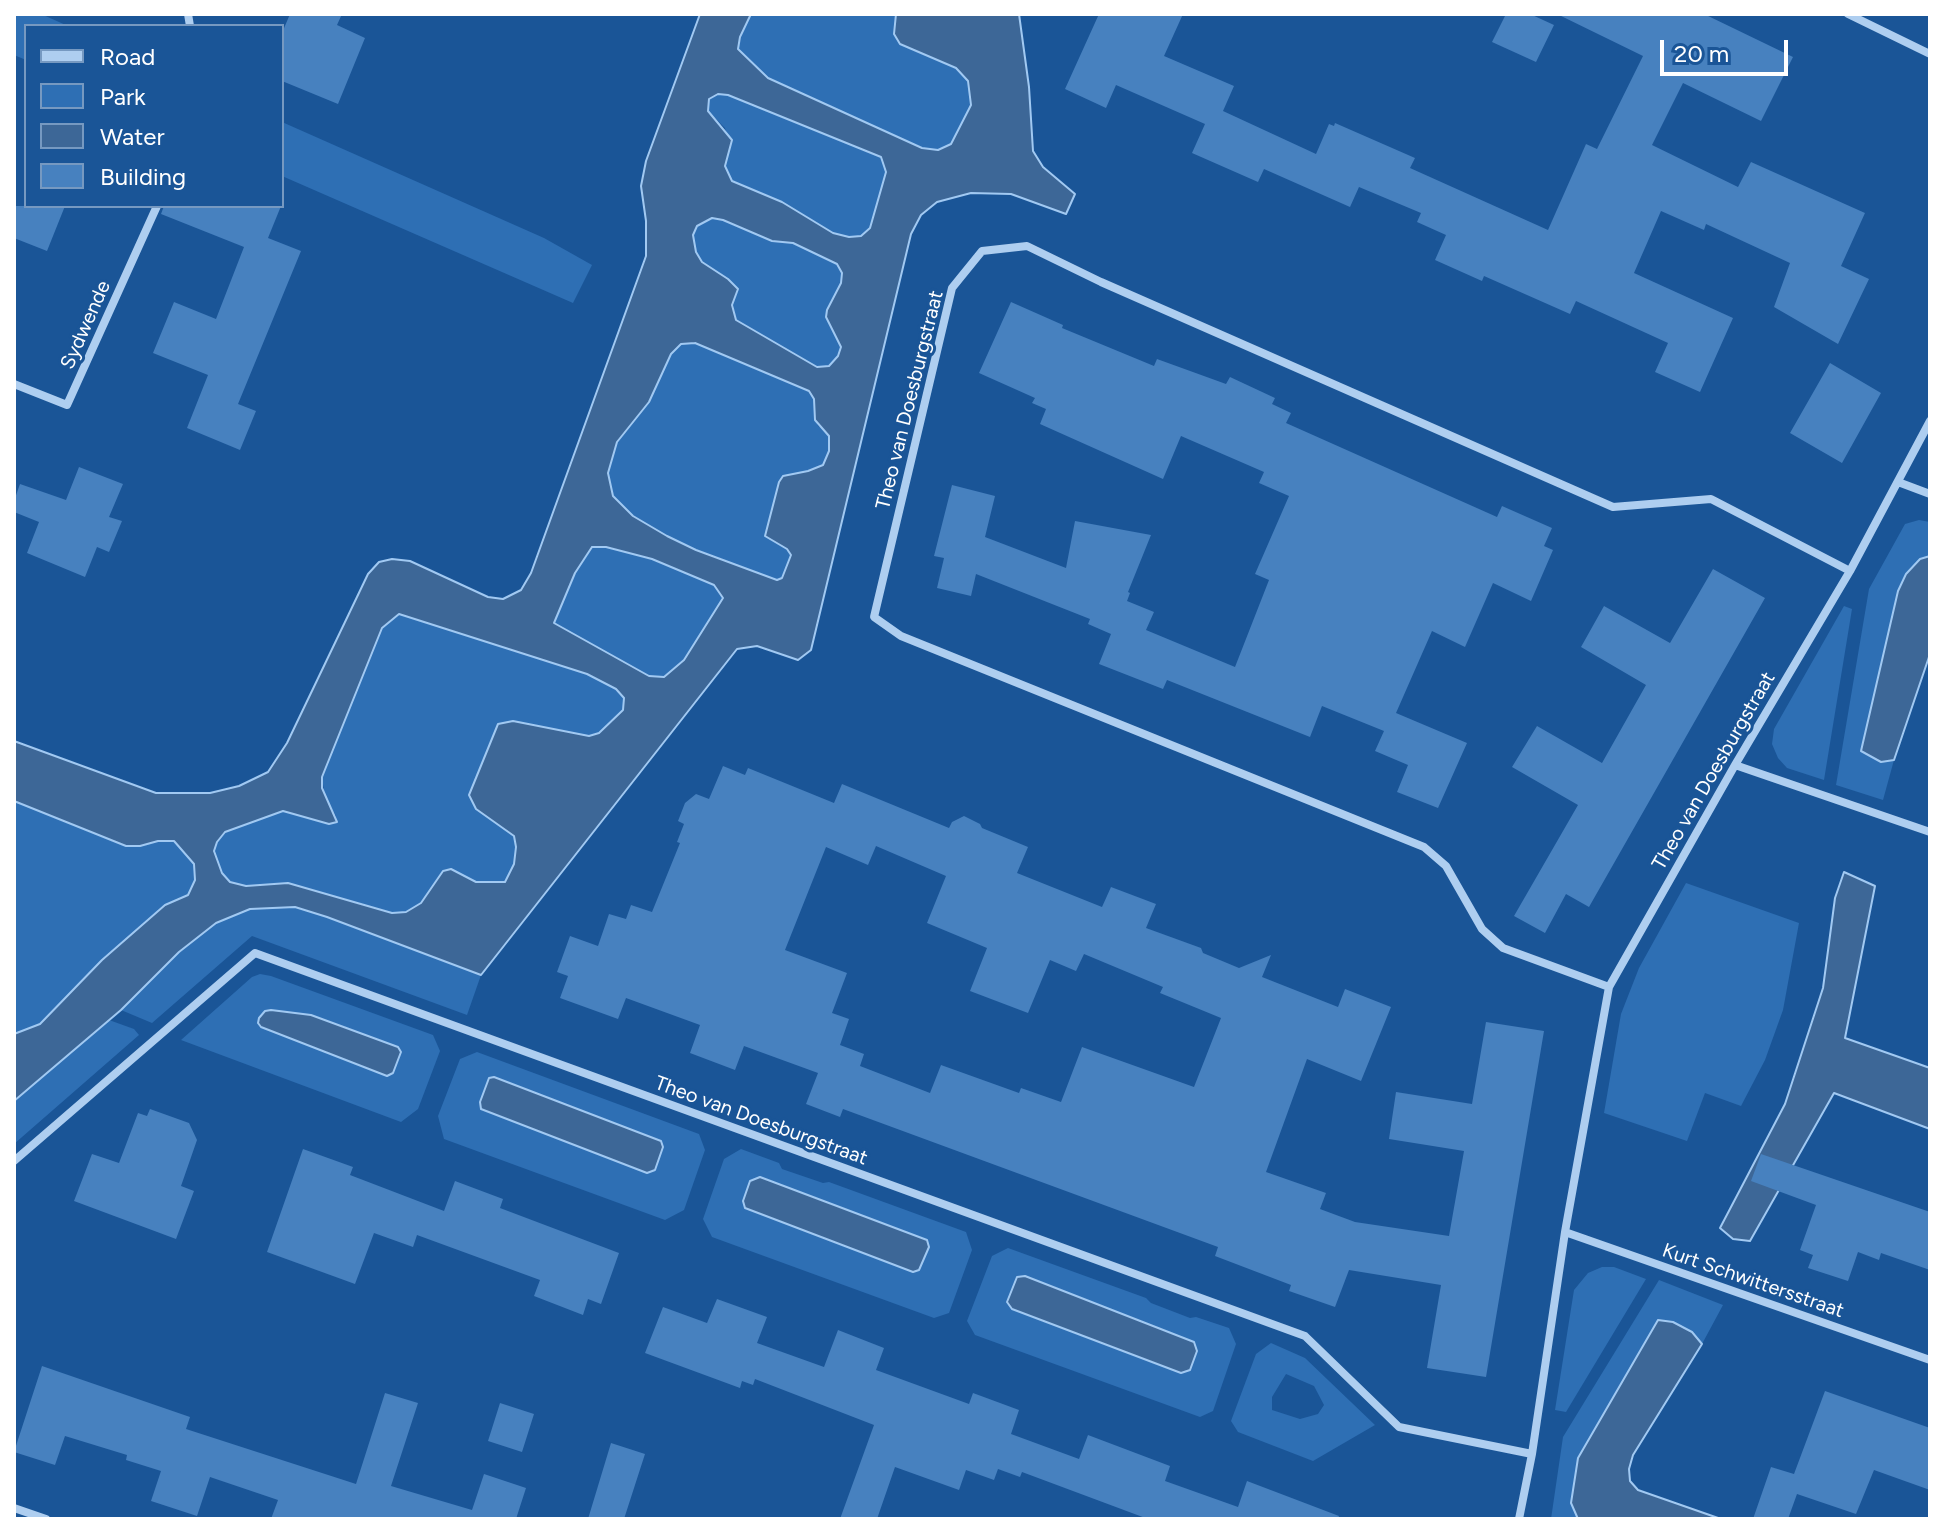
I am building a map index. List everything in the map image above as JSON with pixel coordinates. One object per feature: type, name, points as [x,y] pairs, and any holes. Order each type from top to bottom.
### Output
[{"type":"street","points":[[1848,14],[1930,54]]},
{"type":"street","name":"Sydwende","points":[[14,384],[67,405],[156,208]]},
{"type":"street","name":"Theo van Doesburgstraat","points":[[1609,987],[1503,948],[1482,929],[1446,866],[1424,847],[901,636],[874,617],[952,288],[982,251],[1027,246],[1101,282],[1613,507],[1711,499],[1850,571]]},
{"type":"street","name":"Theo van Doesburgstraat","points":[[1519,1519],[1532,1454],[1565,1232],[1609,987],[1850,571],[1930,421]]},
{"type":"street","points":[[1898,482],[1930,494]]},
{"type":"street","points":[[1735,765],[1930,832]]},
{"type":"street","name":"Theo van Doesburgstraat","points":[[14,1161],[255,953],[1305,1336],[1399,1427],[1532,1454]]},
{"type":"street","name":"Kurt Schwittersstraat","points":[[1565,1232],[1930,1360]]},
{"type":"street","points":[[14,1508],[46,1519]]},
{"type":"green space","points":[[14,14],[41,14],[64,24],[24,24],[24,59],[14,55]]},
{"type":"green space","points":[[751,14],[896,14],[894,34],[900,44],[956,68],[968,81],[971,105],[951,144],[938,150],[922,148],[768,78],[738,49],[745,22]]},
{"type":"green space","points":[[717,94],[728,95],[881,157],[886,172],[870,228],[861,236],[833,233],[782,202],[732,181],[725,166],[730,149],[725,128],[708,111],[709,99]]},
{"type":"green space","points":[[284,123],[544,238],[592,265],[573,303],[284,177]]},
{"type":"green space","points":[[712,218],[772,240],[792,243],[837,263],[842,273],[841,283],[827,310],[829,325],[841,347],[829,366],[817,368],[736,320],[728,279],[701,262],[696,253],[693,235],[697,226]]},
{"type":"green space","points":[[695,343],[809,391],[814,399],[818,426],[826,430],[829,436],[829,451],[823,465],[783,476],[791,555],[782,578],[777,580],[667,536],[633,516],[613,496],[608,473],[617,442],[649,402],[671,354],[681,344]]},
{"type":"green space","points":[[1919,520],[1930,522],[1930,556],[1920,559],[1881,762],[1894,760],[1883,800],[1836,785],[1869,589],[1905,524]]},
{"type":"green space","points":[[591,547],[606,547],[652,559],[715,585],[724,599],[684,660],[664,678],[649,676],[554,623],[575,573]]},
{"type":"green space","points":[[1844,606],[1852,609],[1824,780],[1787,768],[1772,744],[1774,729]]},
{"type":"green space","points":[[400,614],[587,674],[616,689],[624,698],[623,710],[599,733],[589,736],[513,721],[476,809],[514,836],[514,864],[505,882],[476,882],[451,869],[443,870],[421,903],[406,912],[392,913],[288,883],[246,886],[230,882],[222,873],[214,851],[225,832],[283,811],[329,824],[336,816],[325,798],[322,777],[382,628]]},
{"type":"green space","points":[[14,801],[126,846],[174,841],[194,864],[195,880],[188,895],[165,905],[102,960],[40,1024],[14,1034]]},
{"type":"green space","points":[[1686,883],[1799,923],[1783,1010],[1765,1060],[1741,1106],[1705,1093],[1687,1141],[1604,1113],[1621,1014],[1639,968]]},
{"type":"green space","points":[[295,907],[327,917],[481,975],[467,1015],[252,936],[152,1023],[121,1010],[179,952],[216,923],[250,909]]},
{"type":"green space","points":[[260,974],[433,1035],[440,1051],[418,1109],[401,1122],[181,1040],[252,977]]},
{"type":"green space","points":[[109,1020],[134,1029],[139,1035],[14,1144],[14,1101]]},
{"type":"green space","points":[[477,1052],[699,1134],[705,1150],[684,1210],[665,1220],[444,1139],[438,1116],[460,1059]]},
{"type":"green space","points":[[741,1149],[779,1163],[782,1169],[823,1183],[829,1182],[966,1232],[972,1250],[949,1313],[934,1318],[712,1237],[703,1219],[724,1159]]},
{"type":"green space","points":[[1008,1248],[1146,1298],[1151,1303],[1190,1318],[1196,1317],[1229,1328],[1236,1344],[1213,1411],[1200,1417],[975,1335],[967,1321],[992,1256]]},
{"type":"green space","points":[[1602,1267],[1614,1267],[1646,1279],[1566,1412],[1555,1410],[1574,1290],[1588,1273]]},
{"type":"green space","points":[[1659,1280],[1723,1305],[1702,1344],[1692,1332],[1576,1515],[1578,1519],[1551,1519],[1563,1437]]},
{"type":"green space","points":[[1271,1343],[1305,1358],[1375,1425],[1313,1461],[1238,1432],[1231,1421],[1256,1354]],"holes":[[[1286,1374],[1314,1386],[1324,1405],[1318,1414],[1300,1419],[1272,1410],[1272,1397]]]},
{"type":"water","points":[[700,14],[751,14],[738,49],[768,78],[922,148],[938,150],[951,144],[971,105],[968,81],[956,68],[900,44],[894,34],[896,14],[1019,14],[1029,87],[1033,151],[1043,167],[1075,194],[1066,214],[1011,194],[971,193],[937,202],[921,215],[911,234],[811,650],[798,660],[757,646],[737,649],[481,975],[295,907],[250,909],[216,923],[179,952],[121,1010],[14,1101],[14,1034],[40,1024],[102,960],[165,905],[188,895],[195,880],[194,864],[174,841],[126,846],[14,801],[14,741],[156,793],[210,793],[239,786],[268,772],[287,743],[368,574],[379,562],[392,559],[410,561],[488,597],[503,599],[521,590],[531,573],[646,256],[646,221],[641,186],[646,161]],"holes":[[[718,94],[728,95],[881,157],[886,172],[870,228],[861,236],[833,233],[782,202],[732,181],[725,166],[732,140],[708,111],[709,99]],[[712,218],[723,220],[772,241],[793,243],[837,264],[842,273],[841,283],[826,317],[841,347],[829,366],[817,367],[736,320],[732,305],[738,289],[702,262],[696,252],[693,235],[697,226]],[[695,343],[809,391],[814,399],[815,420],[829,436],[829,451],[823,465],[783,476],[765,536],[787,549],[791,555],[782,578],[777,580],[667,536],[633,516],[613,496],[608,473],[617,442],[649,402],[671,354],[681,344]],[[592,547],[606,547],[652,559],[714,585],[723,598],[684,660],[664,677],[649,676],[554,623],[575,573]],[[399,614],[587,674],[616,689],[624,698],[623,710],[599,733],[589,736],[513,721],[498,724],[469,795],[476,809],[514,836],[514,864],[505,882],[476,882],[451,869],[443,871],[421,903],[406,912],[392,913],[288,883],[246,886],[230,882],[222,873],[214,851],[225,832],[283,811],[329,824],[337,822],[322,788],[322,777],[382,628]]]},
{"type":"water","points":[[1930,556],[1930,654],[1894,760],[1881,762],[1861,751],[1898,591],[1906,574],[1920,559]]},
{"type":"water","points":[[1844,872],[1875,886],[1845,1038],[1930,1068],[1930,1129],[1834,1093],[1750,1241],[1733,1239],[1720,1228],[1785,1104],[1823,988],[1835,898]]},
{"type":"water","points":[[265,1011],[311,1015],[398,1047],[401,1052],[393,1073],[387,1076],[261,1027],[259,1018]]},
{"type":"water","points":[[494,1077],[661,1141],[663,1147],[655,1170],[647,1173],[481,1109],[480,1102],[489,1078]]},
{"type":"water","points":[[760,1177],[927,1240],[929,1247],[919,1270],[913,1272],[745,1208],[743,1201],[750,1181]]},
{"type":"water","points":[[1025,1276],[1194,1342],[1197,1351],[1190,1370],[1181,1373],[1012,1309],[1007,1302],[1017,1277]]},
{"type":"water","points":[[1658,1320],[1673,1322],[1692,1332],[1702,1344],[1633,1455],[1630,1481],[1638,1490],[1721,1519],[1578,1519],[1571,1503],[1578,1458]]},
{"type":"building","points":[[290,14],[342,14],[337,25],[365,38],[338,104],[284,82],[284,28]]},
{"type":"building","points":[[1099,14],[1183,14],[1164,56],[1234,86],[1223,111],[1316,154],[1329,124],[1334,126],[1335,123],[1415,158],[1410,168],[1548,230],[1586,144],[1597,149],[1643,56],[1557,14],[1704,14],[1793,57],[1761,121],[1683,83],[1652,145],[1738,187],[1751,162],[1865,213],[1841,266],[1869,279],[1838,344],[1774,307],[1790,263],[1706,224],[1704,230],[1661,211],[1634,273],[1733,318],[1700,392],[1655,372],[1668,343],[1576,301],[1570,314],[1484,276],[1482,281],[1435,260],[1446,235],[1417,222],[1421,213],[1359,187],[1350,207],[1264,169],[1258,182],[1192,153],[1205,124],[1116,85],[1106,108],[1065,89]]},
{"type":"building","points":[[1506,14],[1530,14],[1554,25],[1536,62],[1492,42]]},
{"type":"building","points":[[14,206],[64,208],[47,251],[14,238]]},
{"type":"building","points":[[163,208],[280,208],[268,238],[301,251],[238,404],[256,411],[240,450],[187,428],[208,375],[153,353],[174,302],[216,319],[244,247],[161,214]]},
{"type":"building","points":[[1011,302],[1063,325],[1062,328],[1154,366],[1157,359],[1226,384],[1230,377],[1275,398],[1272,404],[1291,413],[1286,423],[1497,517],[1502,506],[1552,528],[1544,546],[1553,550],[1531,601],[1493,583],[1465,647],[1432,631],[1396,713],[1467,743],[1438,808],[1397,792],[1408,765],[1375,751],[1384,731],[1322,706],[1310,737],[1167,680],[1163,689],[1099,664],[1111,634],[1088,624],[1090,619],[976,574],[971,596],[937,588],[944,558],[934,556],[952,485],[995,496],[985,537],[1066,568],[1075,521],[1151,535],[1127,601],[1154,612],[1146,630],[1235,667],[1269,580],[1255,574],[1289,496],[1259,483],[1264,472],[1181,436],[1163,479],[1040,424],[1046,409],[1032,403],[1035,398],[979,373]]},
{"type":"building","points":[[1830,363],[1881,393],[1842,463],[1790,433]]},
{"type":"building","points":[[79,467],[123,484],[109,517],[122,521],[109,552],[97,547],[85,577],[27,553],[39,522],[14,512],[20,484],[66,500]]},
{"type":"building","points":[[1713,569],[1765,598],[1589,907],[1566,894],[1545,933],[1514,916],[1578,805],[1512,767],[1537,726],[1602,763],[1646,685],[1581,647],[1604,606],[1670,643]]},
{"type":"building","points":[[723,766],[745,775],[748,768],[834,803],[842,784],[949,828],[952,822],[964,816],[982,828],[1028,847],[1017,873],[1102,907],[1111,887],[1156,904],[1146,928],[1201,948],[1203,953],[1239,968],[1271,955],[1262,977],[1338,1007],[1345,989],[1391,1007],[1361,1081],[1307,1059],[1266,1172],[1326,1193],[1320,1209],[1355,1222],[1449,1236],[1464,1151],[1389,1139],[1396,1092],[1472,1104],[1486,1022],[1544,1031],[1486,1377],[1427,1368],[1441,1285],[1349,1270],[1335,1307],[1289,1291],[1291,1285],[1215,1256],[1218,1247],[843,1109],[840,1117],[806,1104],[818,1073],[744,1046],[735,1070],[690,1053],[700,1025],[626,998],[618,1019],[560,998],[568,976],[557,972],[570,936],[598,946],[609,914],[626,919],[631,905],[652,912],[680,843],[677,842],[684,824],[678,821],[685,803],[696,794],[709,799]],"holes":[[[876,846],[946,876],[927,923],[987,948],[970,991],[1028,1013],[1050,960],[1076,971],[1084,954],[1163,987],[1160,993],[1221,1018],[1194,1087],[1082,1047],[1061,1102],[1021,1088],[1019,1093],[941,1065],[930,1093],[860,1066],[864,1054],[840,1045],[849,1019],[832,1013],[847,973],[785,950],[826,847],[868,865]]]},
{"type":"building","points":[[150,1109],[189,1123],[197,1140],[181,1186],[194,1191],[176,1239],[74,1201],[92,1154],[119,1163],[138,1113],[147,1116]]},
{"type":"building","points":[[303,1149],[353,1167],[350,1175],[444,1211],[455,1181],[503,1199],[500,1208],[619,1253],[601,1304],[588,1299],[583,1315],[534,1296],[540,1280],[417,1235],[413,1247],[374,1233],[355,1284],[267,1252]]},
{"type":"building","points":[[1761,1154],[1930,1212],[1930,1270],[1881,1253],[1879,1260],[1858,1252],[1848,1281],[1808,1268],[1813,1255],[1800,1250],[1816,1205],[1751,1181]]},
{"type":"building","points":[[717,1299],[767,1317],[757,1343],[824,1367],[838,1330],[884,1348],[876,1370],[969,1404],[973,1393],[1019,1410],[1011,1434],[1079,1459],[1088,1435],[1170,1466],[1165,1481],[1238,1507],[1247,1481],[1339,1516],[1338,1519],[1148,1519],[1022,1472],[1020,1477],[998,1469],[994,1480],[966,1470],[959,1490],[895,1467],[877,1519],[840,1519],[874,1425],[755,1379],[753,1385],[742,1381],[740,1388],[645,1353],[663,1307],[707,1323]]},
{"type":"building","points":[[42,1366],[190,1417],[186,1429],[356,1484],[385,1393],[418,1403],[391,1486],[472,1510],[484,1474],[526,1488],[516,1519],[271,1519],[278,1500],[210,1477],[197,1516],[151,1501],[161,1471],[126,1460],[127,1455],[65,1436],[55,1465],[14,1452]]},
{"type":"building","points":[[1825,1391],[1930,1428],[1930,1490],[1874,1470],[1856,1514],[1797,1494],[1788,1519],[1753,1519],[1771,1467],[1794,1474]]},
{"type":"building","points":[[500,1403],[534,1414],[522,1452],[488,1441]]},
{"type":"building","points":[[611,1443],[645,1454],[624,1519],[588,1519]]}]
